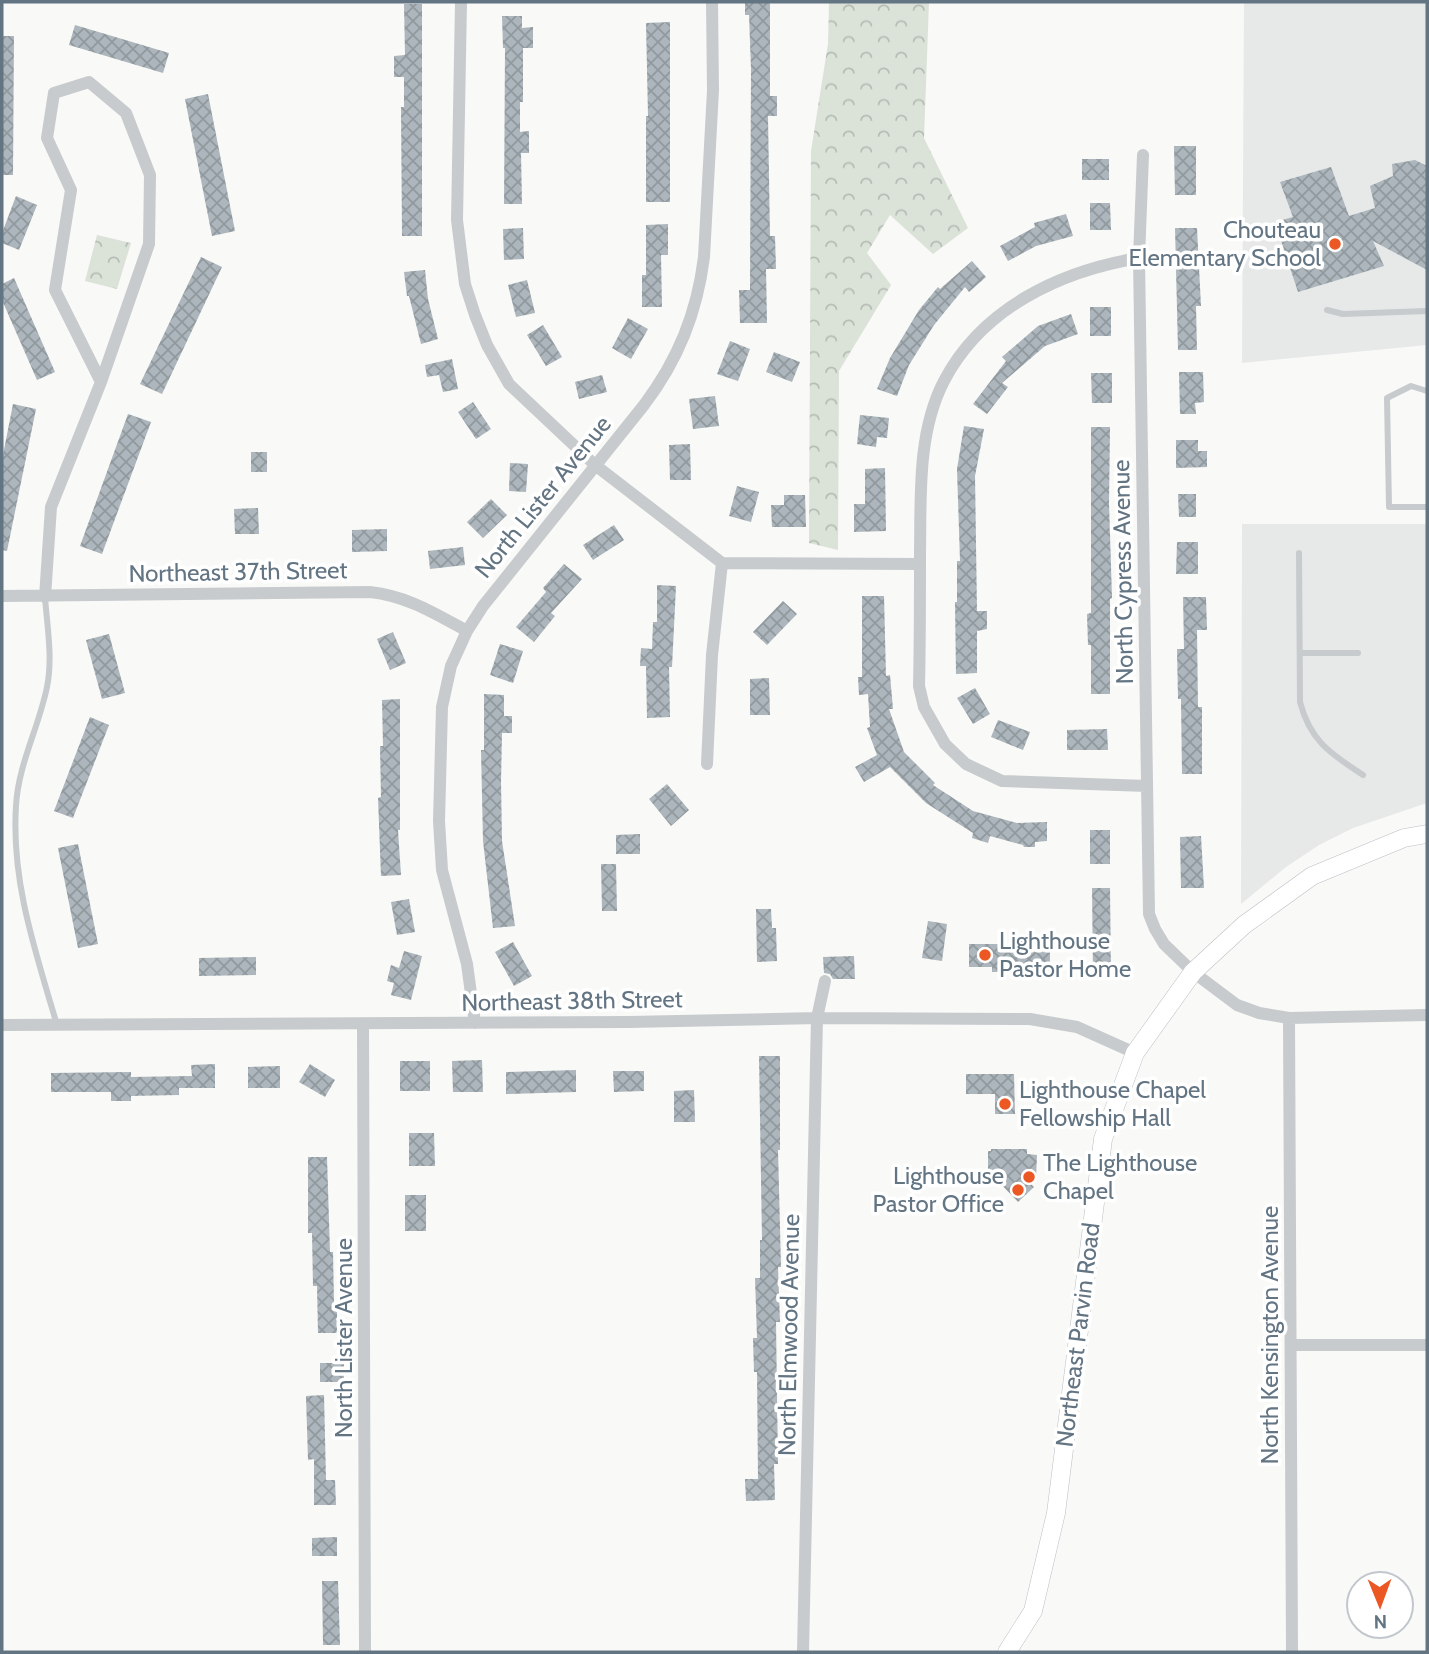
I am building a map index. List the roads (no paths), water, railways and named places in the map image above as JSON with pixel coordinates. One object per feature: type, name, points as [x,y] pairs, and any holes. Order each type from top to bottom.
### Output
[{"type":"main road","name":"Northeast Parvin Road","points":[[1007,1652],[1033,1611],[1056,1513],[1103,1139],[1135,1053],[1193,972],[1244,925],[1312,876],[1404,838],[1427,834]]},
{"type":"street","points":[[461,2],[457,220],[465,284],[487,345],[509,384],[595,465],[722,563],[920,564]]},
{"type":"street","name":"North Lister Avenue","points":[[475,1023],[467,964],[442,870],[439,821],[442,707],[451,666],[467,631],[503,579],[525,555],[660,383],[686,336],[704,257],[710,171],[712,2]]},
{"type":"street","points":[[45,597],[51,507],[101,382],[149,244],[150,175],[126,113],[89,82],[54,93],[47,138],[71,190],[55,290],[101,382]]},
{"type":"street","name":"North Cypress Avenue","points":[[1143,155],[1139,258],[1149,914],[1164,944],[1193,972]]},
{"type":"street","points":[[1139,258],[1083,271],[1030,294],[988,324],[963,352],[943,382],[930,420],[922,465],[919,686],[924,707],[945,744],[966,764],[1002,781],[1147,786]]},
{"type":"street","points":[[707,764],[712,655],[722,563]]},
{"type":"street","name":"Northeast 37th Street","points":[[2,596],[370,592],[393,595],[419,604],[467,631]]},
{"type":"street","points":[[1193,972],[1237,1005],[1259,1013],[1290,1018],[1427,1015]]},
{"type":"street","name":"North Elmwood Avenue","points":[[803,1652],[817,1018],[825,981]]},
{"type":"street","name":"Northeast 38th Street","points":[[2,1025],[363,1024],[817,1018],[1045,1020],[1077,1027],[1135,1053]]},
{"type":"street","name":"North Kensington Avenue","points":[[1290,1018],[1292,1652]]},
{"type":"street","name":"North Lister Avenue","points":[[363,1024],[365,1652]]},
{"type":"street","points":[[1291,1345],[1427,1345]]},
{"type":"lane","points":[[1327,310],[1343,314],[1427,311]]},
{"type":"lane","points":[[1427,391],[1412,386],[1387,398],[1389,507],[1427,507]]},
{"type":"lane","points":[[1299,553],[1300,702],[1303,716],[1316,740],[1331,754],[1363,775]]},
{"type":"lane","points":[[45,597],[50,653],[47,686],[19,779],[16,831],[17,865],[25,914],[57,1025]]},
{"type":"lane","points":[[1300,653],[1358,653]]},
{"type":"place","name":"Chouteau Elementary School","points":[[1335,244]]},
{"type":"place","name":"Lighthouse Pastor Home","points":[[985,955]]},
{"type":"place","name":"Lighthouse Chapel Fellowship Hall","points":[[1005,1104]]},
{"type":"place","name":"The Lighthouse Chapel","points":[[1029,1177]]},
{"type":"place","name":"Lighthouse Pastor Office","points":[[1018,1190]]}]
